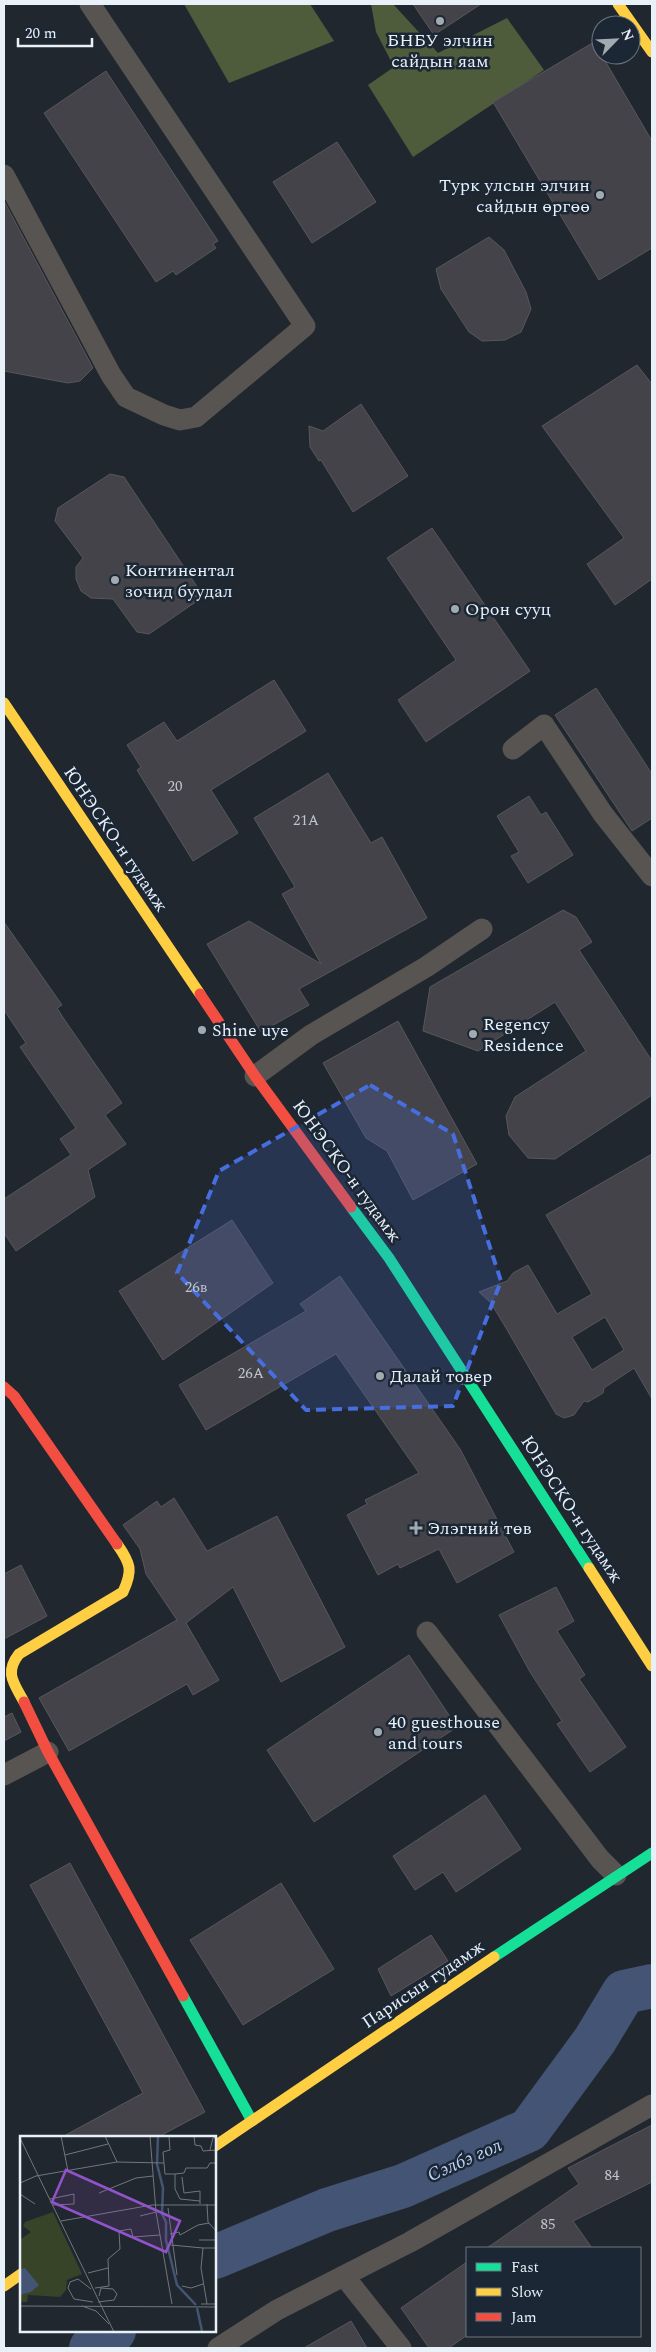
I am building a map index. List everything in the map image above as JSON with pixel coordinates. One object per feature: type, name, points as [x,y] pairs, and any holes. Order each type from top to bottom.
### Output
[{"type":"street","points":[[4,175],[111,375],[126,397],[164,415],[180,420],[196,417],[305,326],[90,4]]},
{"type":"street","points":[[618,4],[651,48]]},
{"type":"street","name":"ЮНЭСКО-н гудамж","points":[[4,703],[255,1076],[389,1258],[652,1666]]},
{"type":"street","points":[[513,749],[544,725],[603,814],[652,876]]},
{"type":"street","points":[[255,1076],[311,1035],[426,967],[482,929]]},
{"type":"street","points":[[4,1387],[14,1396],[127,1558],[131,1574],[122,1592],[19,1654],[11,1664],[11,1676],[48,1752],[252,2121]]},
{"type":"street","points":[[426,1632],[600,1859],[616,1875]]},
{"type":"street","points":[[4,1775],[48,1752]]},
{"type":"street","name":"Парисын гудамж","points":[[216,2145],[616,1875],[652,1854]]},
{"type":"street","points":[[218,2348],[277,2310],[410,2242],[652,2105]]},
{"type":"street","points":[[4,2286],[20,2275]]},
{"type":"street","points":[[344,2276],[401,2348]]},
{"type":"highlighted area","points":[[370,1085],[453,1134],[501,1281],[453,1406],[306,1410],[177,1273],[219,1171]]},
{"type":"green space","points":[[184,4],[310,4],[334,41],[229,83]]},
{"type":"green space","points":[[371,4],[393,4],[438,53],[507,18],[544,70],[413,157],[368,85],[394,67],[376,32]]},
{"type":"building","name":"БНБУ элчин сайдын яам","points":[[413,4],[481,4],[434,35]]},
{"type":"building","name":"Турк улсын элчин сайдын өргөө","points":[[591,44],[591,65],[607,65],[652,141],[652,248],[599,280],[493,102]]},
{"type":"building","points":[[106,71],[218,241],[213,244],[216,248],[176,275],[173,271],[156,282],[44,113]]},
{"type":"building","points":[[337,142],[376,202],[312,243],[273,182]]},
{"type":"building","points":[[4,201],[93,368],[80,381],[68,383],[4,371]]},
{"type":"building","points":[[489,237],[504,250],[526,292],[531,309],[521,332],[505,340],[482,341],[469,332],[441,289],[436,269]]},
{"type":"building","points":[[637,365],[652,384],[652,579],[615,605],[587,564],[624,538],[542,426]]},
{"type":"building","points":[[361,404],[408,476],[353,512],[321,460],[319,461],[310,447],[309,426],[323,431]]},
{"type":"building","name":"Континентал зочид буудал","points":[[110,474],[124,477],[200,591],[197,601],[149,634],[137,632],[113,599],[91,598],[81,591],[76,579],[76,567],[83,558],[55,521],[58,508]]},
{"type":"building","name":"Орон сууц","points":[[432,528],[530,671],[426,742],[398,700],[456,660],[387,558]]},
{"type":"building","points":[[274,680],[306,731],[211,790],[238,833],[193,861],[137,770],[141,767],[127,745],[164,722],[177,741]]},
{"type":"building","points":[[596,688],[652,774],[652,818],[632,831],[555,715]]},
{"type":"building","points":[[328,773],[371,843],[382,837],[427,918],[299,989],[309,1005],[261,1032],[207,944],[249,921],[321,964],[282,894],[295,887],[254,818]]},
{"type":"building","points":[[529,796],[541,815],[546,812],[573,855],[528,883],[511,856],[519,852],[497,816]]},
{"type":"building","name":"Regency Residence","points":[[563,910],[576,917],[592,942],[579,950],[652,1061],[652,1095],[555,1159],[528,1158],[509,1135],[506,1116],[515,1097],[586,1051],[555,1002],[478,1051],[423,1031],[430,987]]},
{"type":"building","points":[[4,922],[62,1005],[57,1008],[122,1103],[105,1115],[126,1144],[88,1170],[95,1197],[16,1251],[4,1233],[4,1199],[71,1155],[60,1139],[76,1128],[20,1047],[26,1043],[4,1010]]},
{"type":"building","points":[[398,1021],[477,1164],[413,1200],[387,1151],[366,1138],[323,1063]]},
{"type":"building","points":[[652,1154],[652,1399],[634,1368],[604,1388],[603,1393],[588,1402],[584,1401],[574,1415],[564,1418],[556,1414],[491,1303],[479,1292],[507,1281],[513,1273],[528,1265],[557,1314],[592,1294],[546,1215]],"holes":[[[605,1317],[624,1350],[592,1370],[572,1337]]]},
{"type":"building","points":[[232,1220],[273,1283],[163,1360],[119,1291]]},
{"type":"building","points":[[340,1276],[460,1449],[514,1552],[457,1583],[439,1549],[400,1568],[398,1564],[378,1575],[347,1515],[367,1504],[365,1500],[419,1473],[336,1354],[206,1430],[179,1385],[306,1311],[300,1304]]},
{"type":"building","points":[[174,1498],[207,1551],[277,1516],[345,1647],[281,1682],[233,1587],[186,1623],[219,1680],[193,1695],[187,1684],[69,1751],[39,1698],[177,1620],[146,1574],[140,1549],[123,1525],[157,1501],[161,1507]]},
{"type":"building","points":[[21,1565],[47,1616],[4,1639],[4,1574]]},
{"type":"building","points":[[556,1587],[574,1621],[557,1631],[585,1675],[579,1679],[626,1747],[590,1772],[557,1724],[562,1721],[530,1672],[499,1615]]},
{"type":"building","points":[[409,1655],[457,1727],[314,1822],[267,1750]]},
{"type":"building","points":[[12,1713],[21,1732],[4,1741],[4,1717]]},
{"type":"building","points":[[485,1795],[521,1849],[456,1892],[443,1872],[415,1890],[393,1856]]},
{"type":"building","points":[[70,1863],[205,2112],[160,2136],[64,2136],[143,2093],[30,1885]]},
{"type":"building","points":[[281,1883],[334,1969],[243,2025],[190,1940]]},
{"type":"building","points":[[431,1935],[448,1961],[391,1996],[378,1969]]},
{"type":"building","points":[[652,2125],[652,2182],[573,2221],[591,2247],[488,2247],[579,2184],[568,2168]]},
{"type":"building","points":[[466,2263],[466,2336],[449,2348],[429,2348],[401,2308]]},
{"type":"building","points":[[351,2321],[367,2348],[304,2348]]},
{"type":"waterway","name":"Сэлбэ гол","points":[[216,2257],[327,2210],[403,2186],[529,2130],[595,2040],[624,1992],[652,1986]]},
{"type":"waterway","name":"Сэлбэ гол","points":[[91,2348],[113,2332]]},
{"type":"traffic: fast","points":[[351,1207],[389,1258],[589,1568]]},
{"type":"traffic: fast","points":[[494,1957],[652,1853]]},
{"type":"traffic: fast","points":[[183,1996],[252,2121]]},
{"type":"traffic: slow","points":[[618,4],[652,52]]},
{"type":"traffic: slow","points":[[4,703],[200,994]]},
{"type":"traffic: slow","points":[[24,1702],[11,1673],[14,1661],[19,1654],[123,1592],[128,1578],[129,1567],[117,1544]]},
{"type":"traffic: slow","points":[[589,1568],[652,1666]]},
{"type":"traffic: slow","points":[[216,2145],[494,1957]]},
{"type":"traffic: slow","points":[[4,2286],[20,2275]]},
{"type":"traffic: jam","points":[[200,994],[255,1076],[351,1207]]},
{"type":"traffic: jam","points":[[4,1387],[14,1396],[117,1544]]},
{"type":"traffic: jam","points":[[24,1702],[48,1752],[183,1996]]},
{"type":"place","name":"БНБУ элчин сайдын яам","points":[[440,21]]},
{"type":"place","name":"Турк улсын элчин сайдын өргөө","points":[[600,195]]},
{"type":"place","name":"Континентал зочид буудал","points":[[115,580]]},
{"type":"place","name":"Орон сууц","points":[[455,609]]},
{"type":"place","name":"Shine uye","points":[[202,1030]]},
{"type":"place","name":"Regency Residence","points":[[473,1034]]},
{"type":"place","name":"Далай товер","points":[[380,1376]]},
{"type":"place","name":"Элэгний төв","points":[[416,1528]]},
{"type":"place","name":"40 guesthouse and tours","points":[[378,1732]]}]
